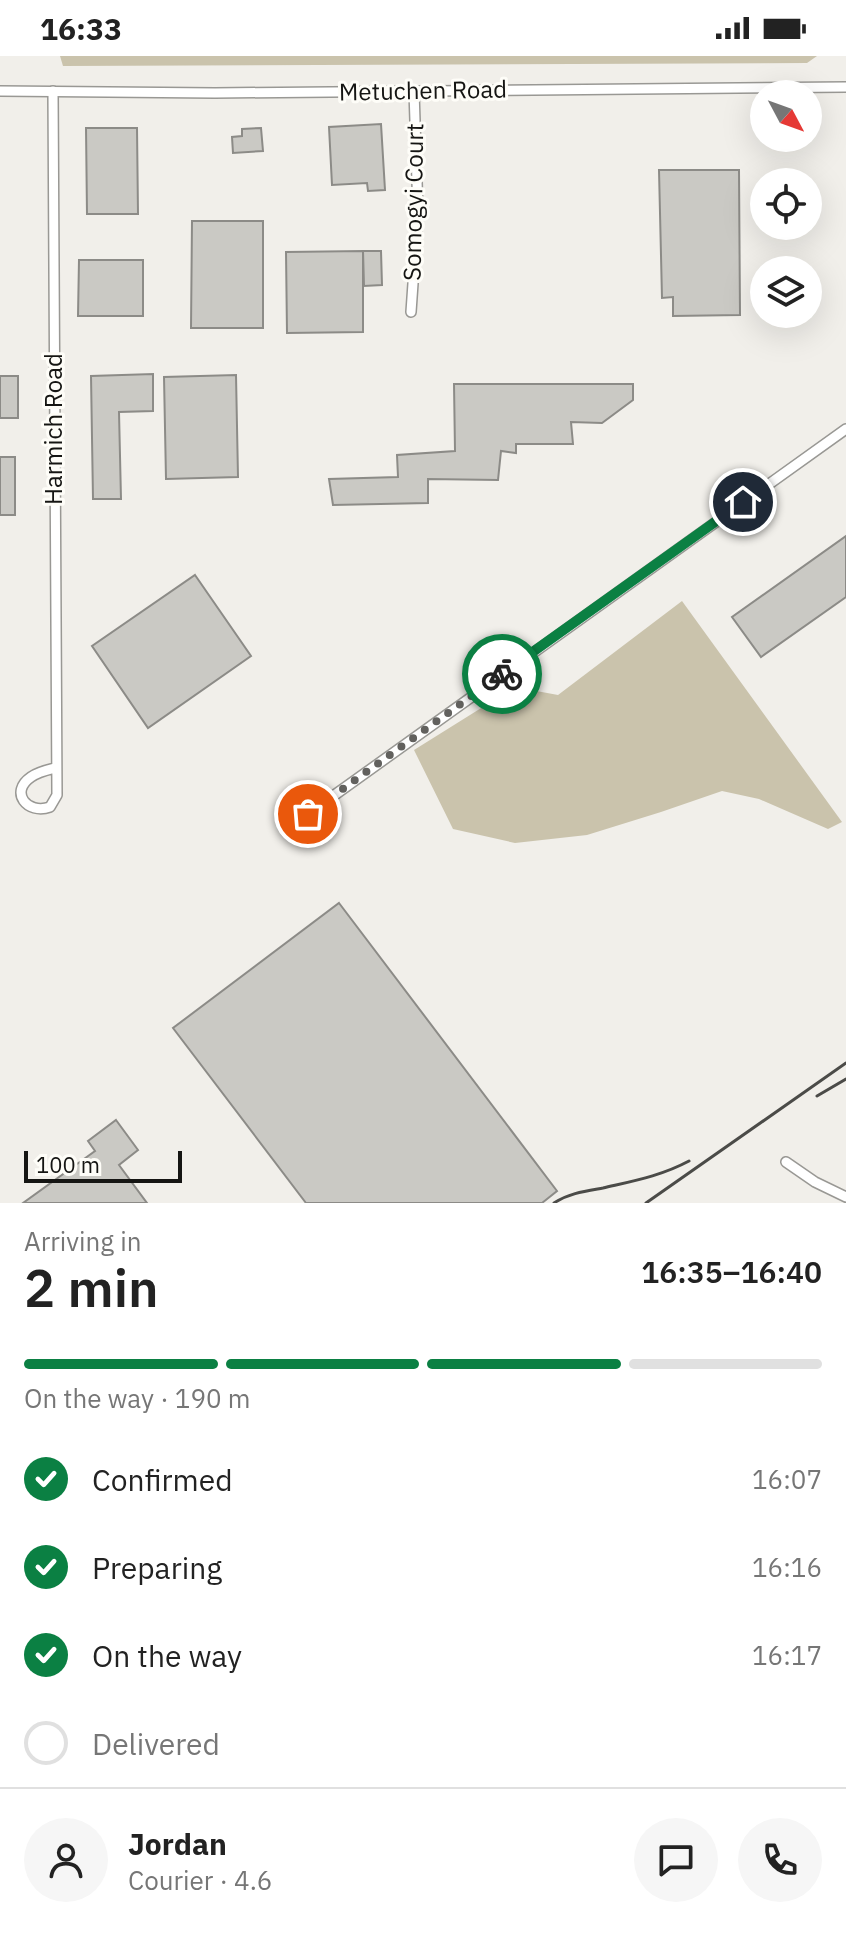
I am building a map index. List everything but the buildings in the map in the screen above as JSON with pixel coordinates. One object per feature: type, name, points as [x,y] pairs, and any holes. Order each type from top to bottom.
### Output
[{"type":"street","name":"Metuchen Road","points":[[0,91],[215,93],[846,87]]},
{"type":"street","name":"Harmich Road","points":[[53,91],[57,795],[50,807],[42,810],[31,808],[23,801],[23,784],[32,776],[55,768]]},
{"type":"street","name":"Somogyi Court","points":[[411,312],[418,212],[414,91]]},
{"type":"street","points":[[308,814],[846,429]]},
{"type":"street","points":[[786,1162],[815,1182],[846,1197]]},
{"type":"shaded area","points":[[60,56],[817,56],[807,63],[63,66]]},
{"type":"shaded area","points":[[682,601],[842,822],[828,829],[759,799],[722,791],[587,835],[515,843],[453,829],[414,750],[515,687],[558,695]]},
{"type":"railway","points":[[646,1203],[846,1063]]},
{"type":"railway","points":[[817,1096],[846,1079]]},
{"type":"railway","points":[[554,1203],[578,1193],[657,1174],[689,1161]]},
{"type":"way so far","points":[[308,814],[502,674]]},
{"type":"route","points":[[502,674],[743,502]]}]
